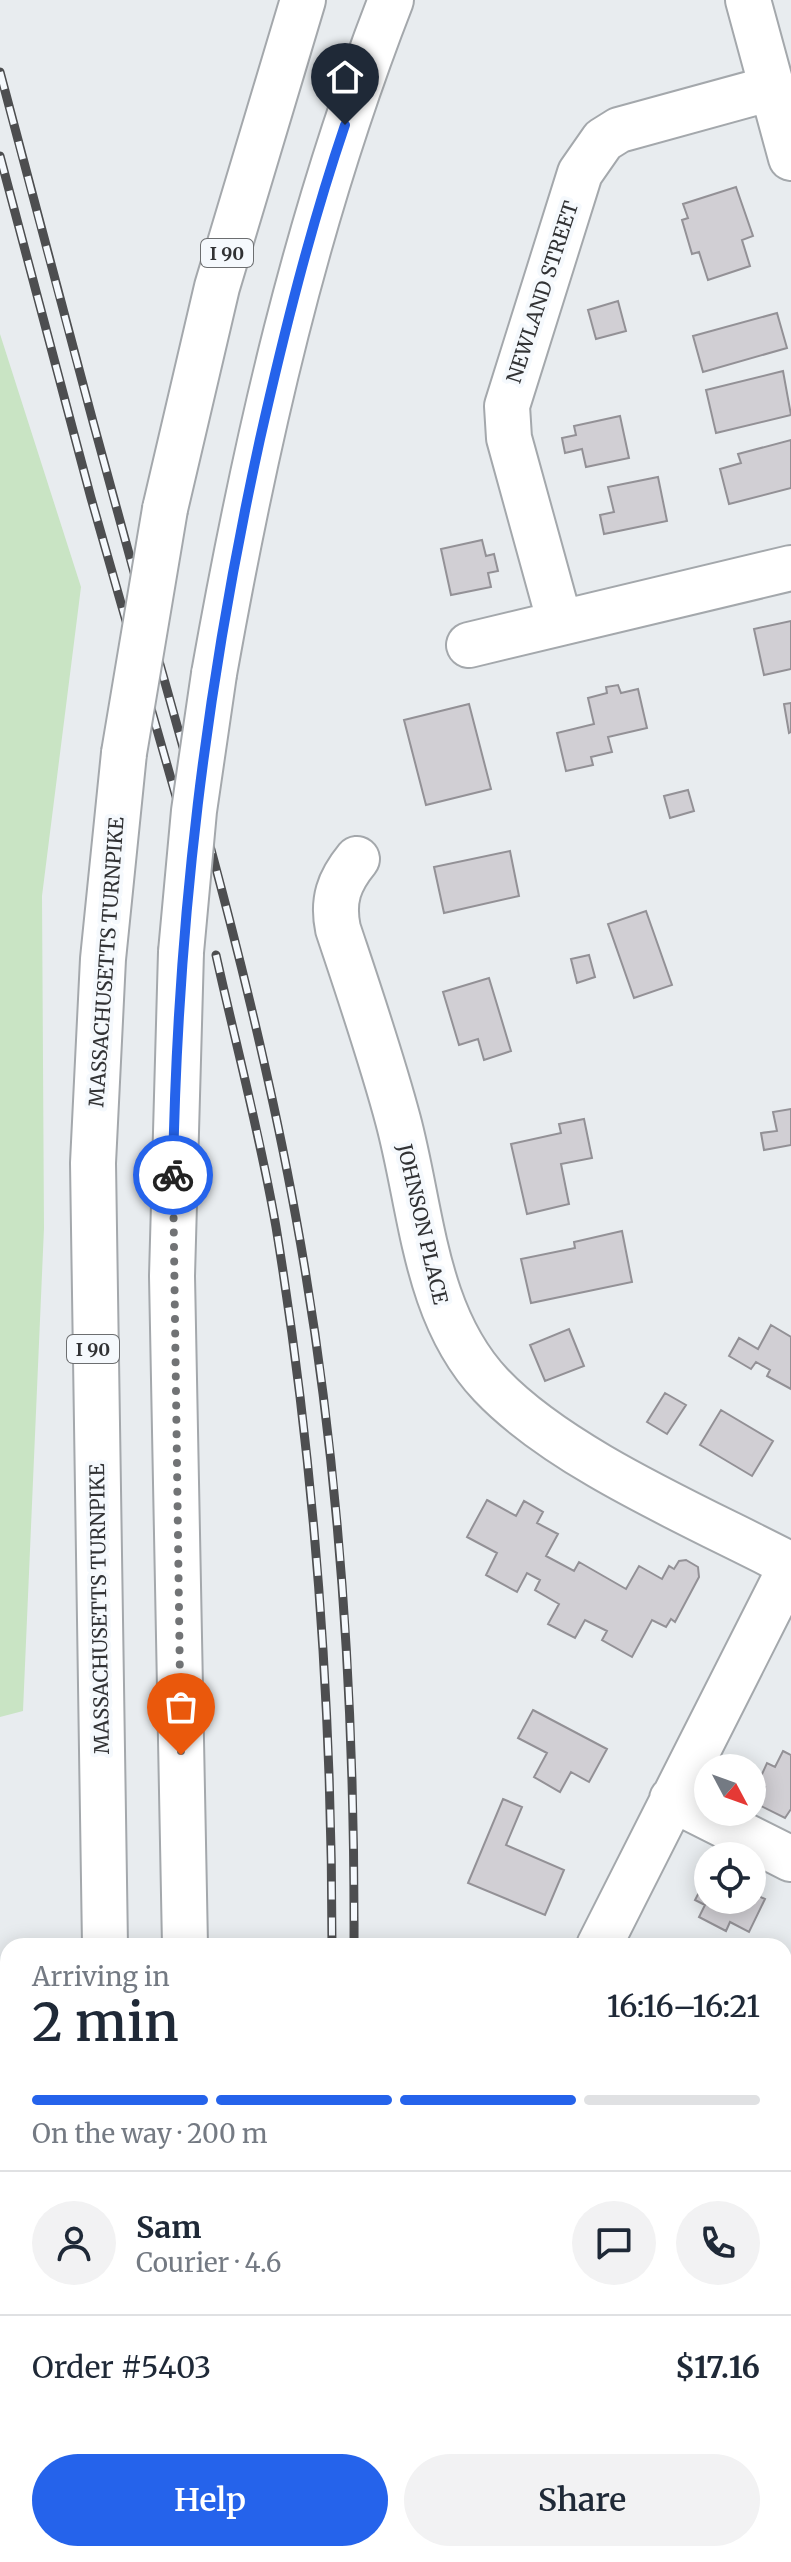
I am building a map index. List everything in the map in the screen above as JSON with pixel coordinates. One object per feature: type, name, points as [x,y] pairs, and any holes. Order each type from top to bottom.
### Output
[{"type":"main road","name":"MASSACHUSETTS TURNPIKE","points":[[105,1938],[92,1300],[93,1163],[104,946],[124,753],[165,509],[217,287],[303,0]]},
{"type":"main road","points":[[185,1938],[172,1276],[181,952],[194,811],[214,674],[252,476],[306,253],[336,151],[391,0]]},
{"type":"main road","points":[[748,0],[791,158]]},
{"type":"main road","name":"NEWLAND STREET","points":[[560,623],[509,438],[507,406],[580,173],[603,140],[619,130],[772,88]]},
{"type":"main road","points":[[469,645],[791,568]]},
{"type":"main road","name":"JOHNSON PLACE","points":[[357,859],[340,884],[335,899],[338,929],[395,1106],[436,1289],[457,1340],[472,1362],[510,1404],[561,1441],[791,1565]]},
{"type":"main road","points":[[603,1938],[791,1565]]},
{"type":"main road","points":[[672,1799],[791,1859]]},
{"type":"green space","points":[[0,334],[81,587],[42,896],[44,1228],[23,1711],[0,1717]]},
{"type":"building","points":[[736,187],[753,236],[742,240],[750,266],[708,280],[699,252],[692,254],[682,220],[688,218],[683,204]]},
{"type":"building","points":[[618,301],[626,331],[596,339],[588,310]]},
{"type":"building","points":[[777,313],[787,348],[703,372],[693,336]]},
{"type":"building","points":[[783,371],[791,415],[716,433],[706,390]]},
{"type":"building","points":[[620,416],[629,458],[586,467],[582,449],[565,453],[562,438],[576,435],[574,426]]},
{"type":"building","points":[[791,440],[791,488],[729,504],[720,469],[741,463],[738,454]]},
{"type":"building","points":[[658,477],[667,521],[604,534],[600,515],[614,512],[608,487]]},
{"type":"building","points":[[482,540],[486,556],[494,554],[498,571],[488,573],[491,587],[451,595],[441,549]]},
{"type":"building","points":[[791,621],[791,669],[764,675],[754,629]]},
{"type":"building","points":[[618,685],[621,693],[638,689],[647,728],[608,737],[612,752],[591,757],[593,765],[566,771],[557,733],[594,724],[588,698],[607,693],[606,687]]},
{"type":"building","points":[[791,703],[791,732],[789,733],[784,704]]},
{"type":"building","points":[[469,704],[491,789],[426,805],[404,720]]},
{"type":"building","points":[[688,790],[694,811],[670,818],[664,796]]},
{"type":"building","points":[[510,851],[519,896],[444,913],[434,867]]},
{"type":"building","points":[[646,911],[672,985],[634,998],[608,924]]},
{"type":"building","points":[[589,955],[595,977],[577,983],[571,959]]},
{"type":"building","points":[[489,978],[511,1051],[484,1060],[478,1039],[459,1045],[443,992]]},
{"type":"building","points":[[791,1109],[791,1145],[764,1150],[761,1133],[777,1131],[773,1112]]},
{"type":"building","points":[[584,1119],[592,1158],[561,1164],[569,1204],[527,1214],[511,1144],[561,1133],[559,1124]]},
{"type":"building","points":[[622,1231],[632,1282],[531,1303],[521,1259],[575,1248],[574,1242]]},
{"type":"building","points":[[771,1325],[791,1337],[791,1389],[767,1376],[770,1370],[756,1362],[751,1369],[729,1356],[739,1338],[758,1349]]},
{"type":"building","points":[[569,1329],[584,1366],[545,1381],[530,1345]]},
{"type":"building","points":[[665,1393],[686,1405],[667,1434],[647,1422]]},
{"type":"building","points":[[721,1410],[773,1441],[752,1476],[700,1445]]},
{"type":"building","points":[[487,1500],[516,1516],[524,1501],[543,1512],[537,1523],[558,1534],[546,1556],[574,1571],[579,1562],[626,1589],[639,1566],[662,1579],[669,1566],[674,1569],[679,1561],[686,1560],[698,1567],[699,1577],[675,1622],[671,1619],[666,1627],[652,1620],[632,1657],[602,1640],[607,1631],[585,1620],[575,1638],[548,1624],[559,1604],[535,1590],[540,1580],[527,1573],[517,1592],[486,1575],[497,1553],[467,1537]]},
{"type":"building","points":[[533,1710],[607,1749],[589,1782],[571,1772],[560,1792],[534,1777],[547,1753],[518,1738]]},
{"type":"building","points":[[783,1751],[791,1755],[791,1809],[785,1818],[766,1808],[766,1765],[775,1767]]},
{"type":"building","points":[[503,1799],[522,1807],[506,1845],[564,1870],[545,1915],[468,1883]]},
{"type":"building","points":[[700,1914],[758,1914],[749,1932],[730,1922],[726,1931],[699,1917]]},
{"type":"railway","points":[[0,72],[224,899],[263,1058],[296,1218],[324,1399],[342,1580],[352,1763],[354,1938]]},
{"type":"railway","points":[[0,156],[91,498],[195,863]]},
{"type":"railway","points":[[216,955],[270,1193],[301,1406],[325,1675],[332,1938]]},
{"type":"way so far","points":[[173,1175],[181,1755]]},
{"type":"route","points":[[173,1175],[181,952],[194,811],[222,629],[277,368],[306,253],[345,125]]}]
